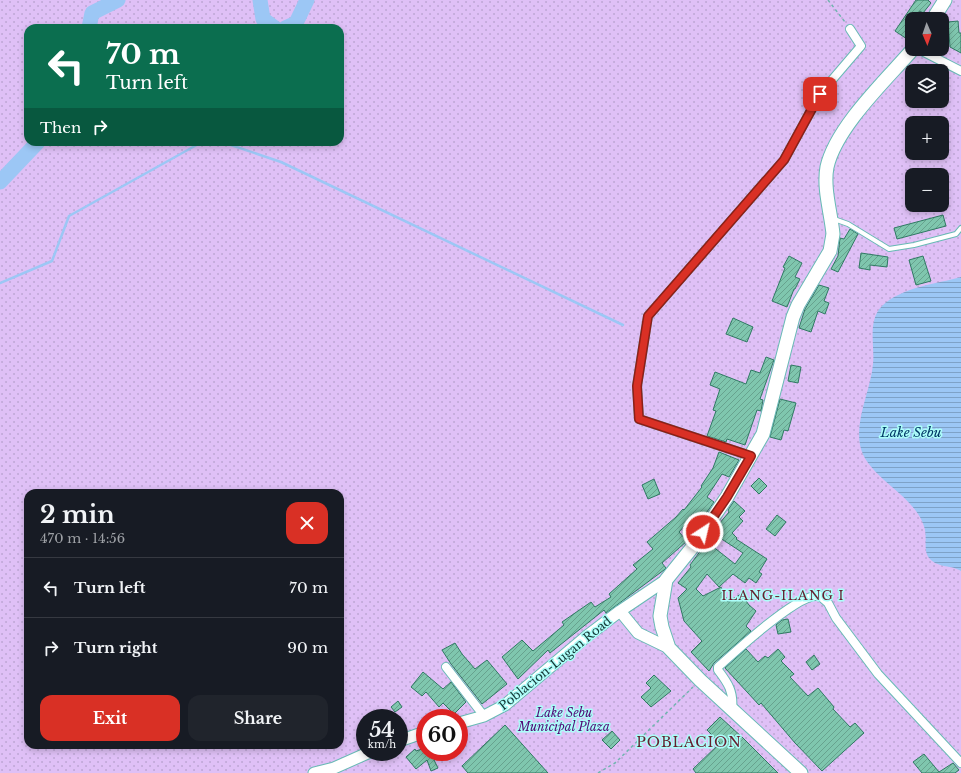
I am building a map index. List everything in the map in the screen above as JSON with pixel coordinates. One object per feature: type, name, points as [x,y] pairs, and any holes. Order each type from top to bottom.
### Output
[{"type":"main road","points":[[938,12],[946,0]]},
{"type":"main road","points":[[669,648],[660,616],[666,580],[707,526],[763,434],[793,317],[798,305],[830,252],[833,234],[826,176],[830,158],[847,123],[907,56]]},
{"type":"main road","name":"Poblacion-Lugan Road","points":[[468,720],[484,716],[505,705],[557,660],[620,611],[666,580]]},
{"type":"main road","points":[[620,611],[638,633],[669,648],[700,680],[801,773]]},
{"type":"main road","points":[[314,773],[334,768],[356,758]]},
{"type":"street","points":[[751,456],[639,419],[637,386],[648,316],[784,160],[820,94],[861,46],[850,29]]},
{"type":"street","points":[[932,56],[961,71]]},
{"type":"street","points":[[732,709],[733,700],[731,689],[718,670],[718,667],[755,634],[796,604],[811,596],[820,596],[828,603],[836,618],[878,674],[961,763]]},
{"type":"street","points":[[446,667],[484,716]]},
{"type":"lane","points":[[832,218],[848,224],[889,249],[914,245],[956,234],[961,228]]},
{"type":"path","points":[[828,0],[850,29]]},
{"type":"path","points":[[598,773],[615,762],[700,680]]},
{"type":"green space","name":"Lake Sebu Municipal Plaza","points":[[0,0],[961,0],[961,773],[0,773]]},
{"type":"water","name":"Lake Sebu","points":[[961,277],[961,571],[937,564],[930,559],[926,549],[926,534],[920,517],[911,505],[869,464],[863,455],[859,435],[861,415],[872,374],[873,326],[877,312],[882,306],[899,294],[909,290]]},
{"type":"building","points":[[916,0],[928,0],[931,3],[924,12],[908,12]]},
{"type":"building","points":[[905,16],[905,38],[895,31]]},
{"type":"building","points":[[958,21],[959,33],[961,33],[961,53],[950,47],[949,22]]},
{"type":"building","points":[[943,215],[946,226],[897,239],[894,228]]},
{"type":"building","points":[[850,229],[858,234],[838,272],[831,269],[838,256],[840,238],[844,239]]},
{"type":"building","points":[[861,253],[888,257],[887,267],[870,265],[870,270],[859,268]]},
{"type":"building","points":[[789,256],[802,263],[795,277],[800,279],[794,289],[787,307],[772,301],[785,268],[783,267]]},
{"type":"building","points":[[923,256],[931,281],[916,285],[909,260]]},
{"type":"building","points":[[819,285],[829,288],[824,301],[829,303],[825,314],[818,311],[811,332],[799,328],[805,309]]},
{"type":"building","points":[[733,318],[753,327],[747,342],[726,334]]},
{"type":"building","points":[[766,357],[774,360],[760,399],[763,400],[761,411],[757,410],[745,445],[727,439],[726,442],[707,436],[716,411],[713,410],[720,389],[710,385],[715,372],[746,384],[751,370],[760,373]]},
{"type":"building","points":[[791,365],[801,367],[798,383],[788,381]]},
{"type":"building","points":[[780,399],[796,403],[788,431],[784,430],[781,440],[770,437]]},
{"type":"building","points":[[719,452],[739,460],[729,477],[722,474],[707,497],[714,502],[702,519],[694,515],[679,532],[687,541],[662,563],[666,568],[606,613],[604,610],[550,653],[548,650],[518,679],[502,657],[522,640],[533,651],[564,625],[562,622],[591,602],[595,607],[611,597],[609,594],[637,569],[633,565],[653,549],[647,542],[683,509],[684,510],[702,487],[701,486],[713,468]]},
{"type":"building","points":[[759,478],[767,486],[759,494],[751,486]]},
{"type":"building","points":[[654,479],[660,494],[648,499],[642,485]]},
{"type":"building","points":[[734,501],[745,511],[739,517],[743,521],[732,533],[737,538],[736,539],[767,559],[759,572],[762,574],[756,583],[749,578],[745,583],[733,574],[719,587],[707,574],[696,589],[703,596],[721,587],[728,602],[741,594],[749,605],[756,611],[746,626],[751,631],[714,663],[709,671],[691,652],[702,641],[684,621],[678,598],[687,589],[678,583],[691,567],[690,565],[707,542],[735,564],[743,553],[714,534],[716,532],[714,530],[729,512],[728,510]]},
{"type":"building","points":[[777,515],[786,522],[775,536],[766,529]]},
{"type":"building","points":[[788,619],[791,632],[778,634],[776,625],[782,620]]},
{"type":"building","points":[[455,643],[475,669],[487,660],[507,684],[482,704],[442,650]]},
{"type":"building","points":[[746,649],[758,662],[765,656],[768,658],[778,649],[785,657],[781,661],[794,674],[790,677],[808,696],[818,688],[834,707],[833,709],[850,727],[855,723],[864,733],[822,771],[795,743],[761,703],[759,705],[725,668]]},
{"type":"building","points":[[814,655],[820,664],[812,670],[806,662]]},
{"type":"building","points":[[423,672],[443,689],[451,682],[466,702],[459,709],[449,709],[443,703],[439,707],[426,692],[422,696],[411,687]]},
{"type":"building","points":[[654,675],[671,691],[651,707],[641,697],[651,688],[646,683]]},
{"type":"building","points":[[398,701],[402,707],[399,709],[393,709],[391,707]]},
{"type":"building","points":[[720,717],[778,773],[696,773],[693,769],[720,743],[707,730]]},
{"type":"building","points":[[505,725],[548,773],[468,773],[462,766]]},
{"type":"building","points":[[612,731],[620,740],[611,749],[602,740]]},
{"type":"building","points":[[415,749],[416,761],[426,761],[416,769],[408,759],[408,755]]},
{"type":"building","points":[[924,754],[939,772],[953,763],[959,770],[955,773],[922,773],[913,762]]},
{"type":"building","points":[[427,761],[434,761],[438,768],[431,771]]},
{"type":"waterway","points":[[90,24],[92,13],[118,0]]},
{"type":"waterway","points":[[260,0],[263,19],[270,24]]},
{"type":"waterway","points":[[294,24],[296,23],[307,0]]},
{"type":"waterway","points":[[0,182],[34,146]]},
{"type":"waterway","points":[[0,283],[52,261],[69,216],[195,146]]},
{"type":"waterway","points":[[234,146],[281,162],[623,325]]},
{"type":"district","name":"ILANG-ILANG I","points":[[783,595]]},
{"type":"district","name":"POBLACION","points":[[689,742]]},
{"type":"route","points":[[703,532],[727,497],[751,456],[639,419],[637,386],[648,316],[784,160],[820,94]]}]
